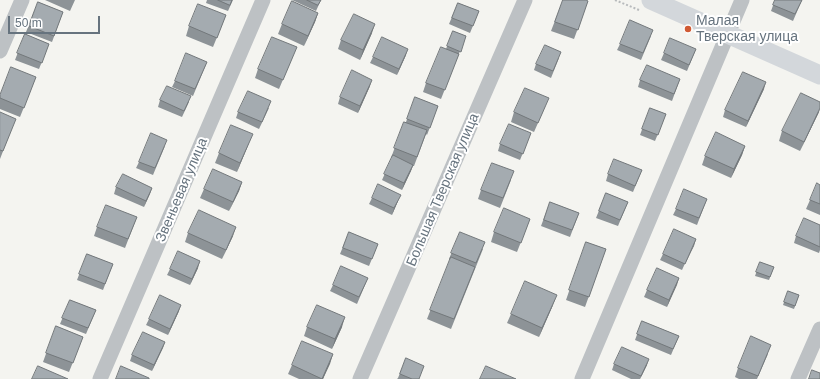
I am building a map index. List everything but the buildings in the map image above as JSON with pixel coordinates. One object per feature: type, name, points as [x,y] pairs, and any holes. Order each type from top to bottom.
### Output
[{"type":"main road","points":[[651,0],[820,75]]},
{"type":"street","points":[[0,51],[22,0]]},
{"type":"street","name":"Звеньевая улица","points":[[100,379],[263,0]]},
{"type":"street","name":"Большая Тверская улица","points":[[360,379],[525,0]]},
{"type":"street","points":[[582,379],[742,0]]},
{"type":"street","points":[[798,379],[820,330]]},
{"type":"place","name":"Малая Тверская улица","points":[[688,29]]}]
